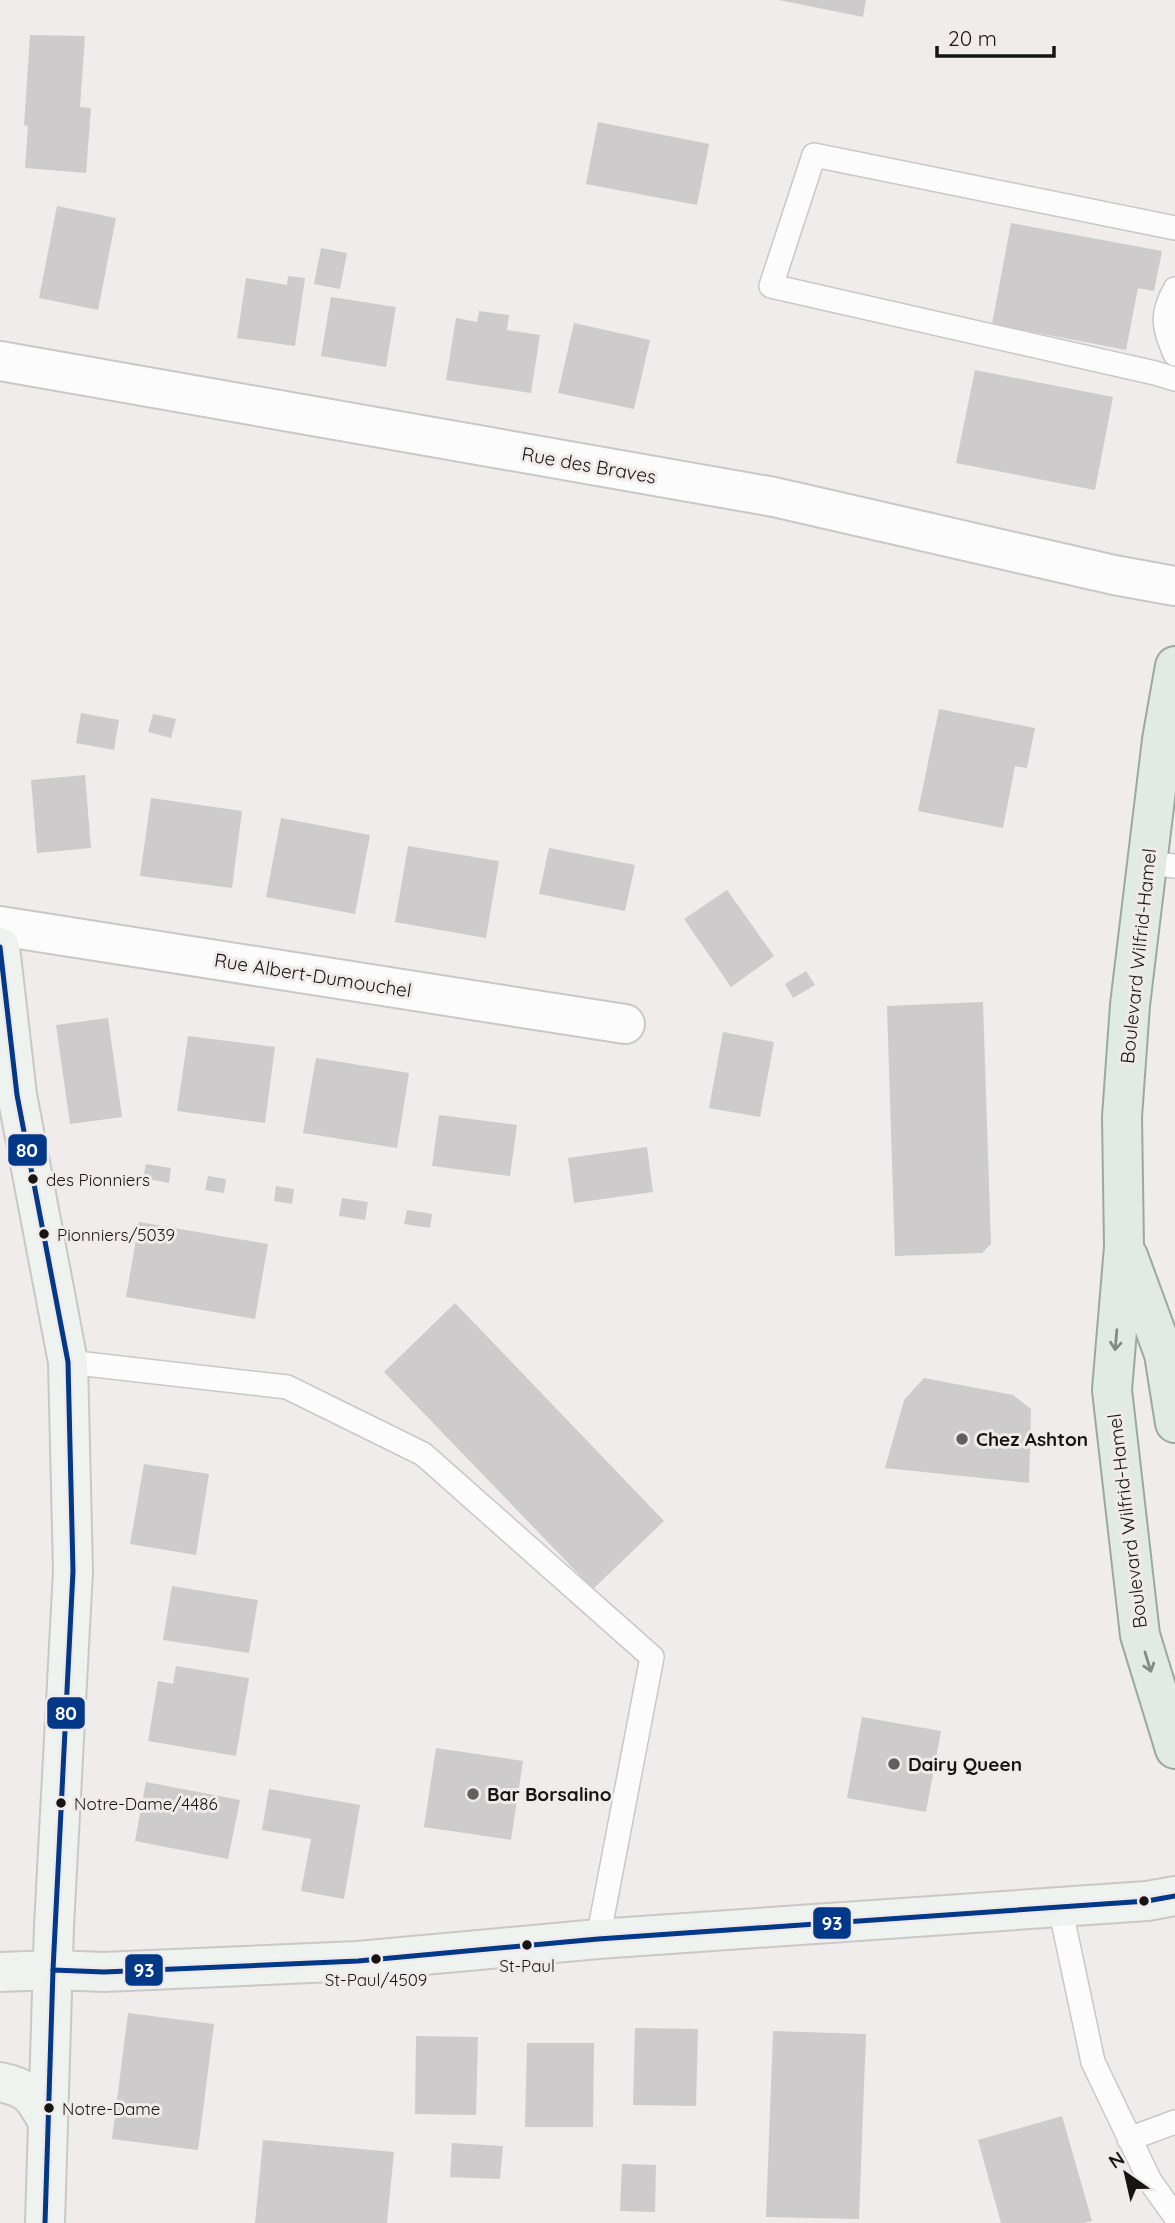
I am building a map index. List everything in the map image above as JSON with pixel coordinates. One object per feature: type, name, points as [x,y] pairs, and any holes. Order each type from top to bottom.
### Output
[{"type":"main road","name":"Boulevard Wilfrid-Hamel","points":[[1175,666],[1162,740],[1161,865],[1130,1004],[1122,1117],[1124,1247],[1112,1390],[1140,1635],[1175,1749]]},
{"type":"main road","name":"Boulevard Wilfrid-Hamel","points":[[1124,1247],[1164,1354],[1175,1423]]},
{"type":"street","name":"Rue des Braves","points":[[0,361],[774,497],[1100,572],[1175,586]]},
{"type":"street","name":"Rue Albert-Dumouchel","points":[[0,926],[625,1024]]},
{"type":"street","points":[[0,947],[9,1094],[68,1362],[73,1571],[53,1970],[45,2223]]},
{"type":"street","points":[[0,1972],[104,1972],[358,1961],[598,1939],[1147,1901],[1175,1896]]},
{"type":"street","points":[[0,2082],[17,2085],[34,2097],[48,2122]]},
{"type":"lane","points":[[1175,228],[814,155],[771,286],[1175,379]]},
{"type":"lane","points":[[1175,289],[1166,305],[1164,317],[1166,332],[1175,354]]},
{"type":"lane","points":[[68,1362],[286,1387],[423,1454],[652,1657],[598,1939]]},
{"type":"lane","points":[[1060,1907],[1093,2062],[1150,2181],[1175,2216]]},
{"type":"lane","points":[[1129,2138],[1175,2122]]},
{"type":"building","points":[[779,0],[866,0],[863,17]]},
{"type":"building","points":[[30,35],[85,36],[80,107],[91,108],[86,173],[25,168],[28,126],[24,125]]},
{"type":"building","points":[[598,122],[709,144],[697,205],[586,184]]},
{"type":"building","points":[[57,206],[116,218],[98,310],[39,298]]},
{"type":"building","points":[[1011,223],[1162,251],[1154,291],[1138,288],[1126,350],[992,324]]},
{"type":"building","points":[[321,248],[347,253],[340,289],[314,284]]},
{"type":"building","points":[[288,276],[305,278],[295,346],[237,338],[246,278],[287,285]]},
{"type":"building","points":[[331,297],[396,307],[386,367],[321,356]]},
{"type":"building","points":[[479,311],[509,315],[507,330],[540,335],[531,393],[446,380],[456,318],[477,322]]},
{"type":"building","points":[[574,323],[650,340],[634,409],[558,393]]},
{"type":"building","points":[[975,370],[1113,397],[1095,490],[956,463]]},
{"type":"building","points":[[939,709],[1035,728],[1027,768],[1015,766],[1003,828],[918,811]]},
{"type":"building","points":[[81,713],[119,720],[114,750],[76,743]]},
{"type":"building","points":[[153,714],[176,719],[171,738],[148,732]]},
{"type":"building","points":[[85,775],[91,848],[37,853],[31,780]]},
{"type":"building","points":[[151,798],[242,811],[232,888],[140,876]]},
{"type":"building","points":[[281,818],[370,835],[355,914],[266,897]]},
{"type":"building","points":[[408,846],[499,861],[486,938],[395,922]]},
{"type":"building","points":[[549,848],[635,865],[625,911],[539,894]]},
{"type":"building","points":[[727,890],[774,956],[731,987],[684,919]]},
{"type":"building","points":[[806,971],[815,985],[793,998],[785,984]]},
{"type":"building","points":[[983,1002],[991,1244],[982,1253],[895,1256],[887,1006]]},
{"type":"building","points":[[108,1018],[122,1117],[70,1124],[56,1025]]},
{"type":"building","points":[[723,1032],[774,1042],[760,1117],[709,1108]]},
{"type":"building","points":[[188,1036],[275,1047],[265,1123],[177,1111]]},
{"type":"building","points":[[316,1058],[409,1073],[397,1148],[303,1133]]},
{"type":"building","points":[[439,1115],[517,1125],[510,1176],[432,1166]]},
{"type":"building","points":[[647,1147],[653,1192],[574,1203],[568,1158]]},
{"type":"building","points":[[146,1164],[171,1168],[169,1183],[143,1178]]},
{"type":"building","points":[[208,1176],[226,1179],[224,1193],[205,1190]]},
{"type":"building","points":[[276,1186],[294,1189],[292,1204],[274,1201]]},
{"type":"building","points":[[342,1198],[368,1202],[365,1220],[339,1216]]},
{"type":"building","points":[[407,1210],[432,1214],[430,1228],[404,1224]]},
{"type":"building","points":[[139,1222],[268,1244],[255,1319],[126,1297]]},
{"type":"building","points":[[455,1303],[664,1521],[593,1589],[384,1372]]},
{"type":"building","name":"Chez Ashton","points":[[924,1378],[1013,1395],[1031,1409],[1029,1483],[885,1468],[904,1400]]},
{"type":"building","points":[[144,1464],[209,1474],[196,1555],[130,1544]]},
{"type":"building","points":[[172,1586],[258,1600],[249,1653],[163,1640]]},
{"type":"building","points":[[176,1666],[249,1678],[236,1756],[148,1741],[158,1681],[173,1684]]},
{"type":"building","name":"Dairy Queen","points":[[862,1717],[941,1731],[926,1812],[847,1798]]},
{"type":"building","name":"Bar Borsalino","points":[[436,1748],[523,1761],[511,1840],[424,1827]]},
{"type":"building","points":[[146,1782],[240,1800],[228,1859],[135,1841]]},
{"type":"building","points":[[269,1789],[360,1805],[344,1899],[301,1891],[311,1839],[262,1830]]},
{"type":"building","points":[[128,2013],[214,2024],[198,2150],[112,2139]]},
{"type":"building","points":[[635,2028],[698,2029],[696,2106],[633,2105]]},
{"type":"building","points":[[773,2031],[866,2034],[859,2219],[766,2217]]},
{"type":"building","points":[[416,2036],[478,2037],[476,2115],[415,2114]]},
{"type":"building","points":[[527,2043],[594,2043],[593,2127],[525,2127]]},
{"type":"building","points":[[1062,2116],[1092,2221],[1001,2223],[978,2140]]},
{"type":"building","points":[[263,2140],[394,2152],[387,2223],[255,2223]]},
{"type":"building","points":[[452,2143],[503,2146],[500,2179],[450,2177]]},
{"type":"building","points":[[622,2164],[656,2165],[655,2212],[620,2211]]},
{"type":"transit line","name":"80","points":[[0,947],[17,1095],[68,1362],[73,1571],[53,1970]]},
{"type":"transit line","name":"93","points":[[45,2223],[53,1970],[104,1972],[358,1961],[598,1939],[1147,1901],[1175,1896]]},
{"type":"place","name":"des Pionniers","points":[[33,1179]]},
{"type":"place","name":"Pionniers/5039","points":[[44,1234]]},
{"type":"place","name":"Chez Ashton","points":[[962,1439]]},
{"type":"place","name":"Dairy Queen","points":[[894,1764]]},
{"type":"place","name":"Bar Borsalino","points":[[473,1794]]},
{"type":"place","name":"Notre-Dame/4486","points":[[61,1803]]},
{"type":"place","name":"St-Paul","points":[[527,1945]]},
{"type":"place","name":"St-Paul/4509","points":[[376,1959]]},
{"type":"place","name":"Notre-Dame","points":[[49,2108]]}]
